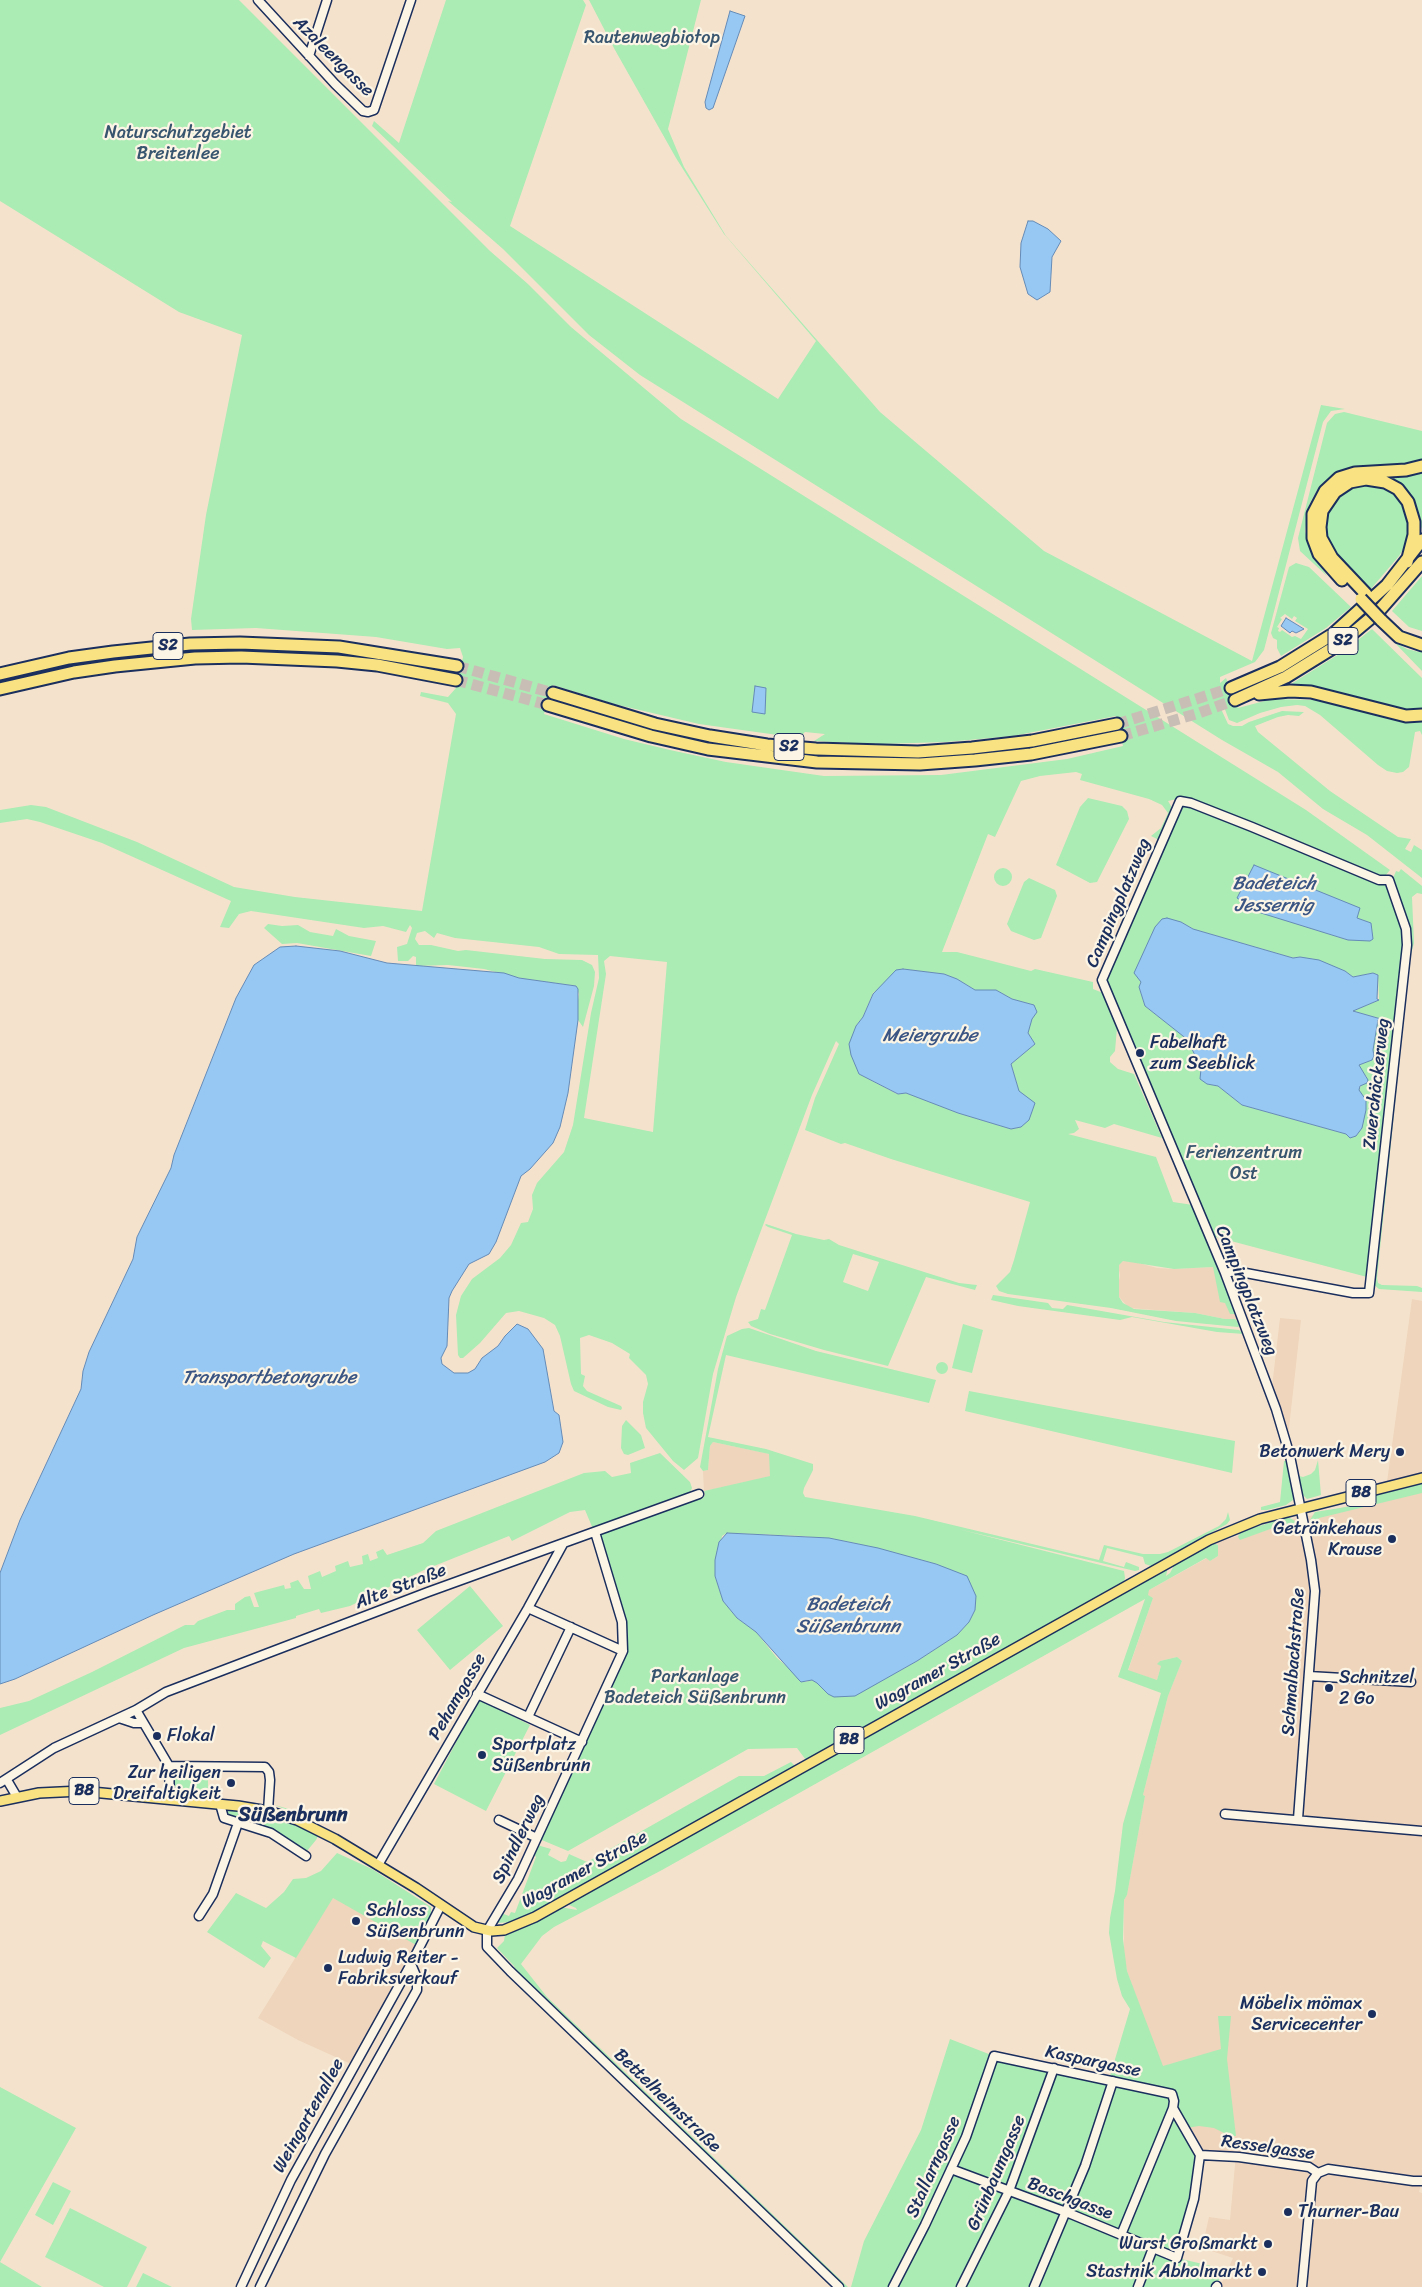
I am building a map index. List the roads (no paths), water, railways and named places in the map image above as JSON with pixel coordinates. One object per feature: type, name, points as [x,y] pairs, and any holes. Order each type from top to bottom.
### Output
[{"type":"highway","points":[[1422,466],[1406,470],[1363,471],[1346,475],[1331,484],[1316,506],[1312,530],[1320,554],[1364,596],[1400,636],[1422,646]]},
{"type":"highway","points":[[1364,596],[1332,558],[1321,538],[1322,511],[1335,492],[1350,482],[1366,479],[1386,482],[1398,489],[1408,502],[1414,522],[1414,535],[1407,562]]},
{"type":"highway","name":"S2","points":[[1231,688],[1280,667],[1333,634],[1376,596],[1407,562],[1422,540]]},
{"type":"highway","name":"S2","points":[[1422,562],[1378,612],[1341,643],[1304,668],[1240,698],[1284,691],[1311,692],[1399,714],[1422,715]]},
{"type":"highway","points":[[1384,617],[1404,631],[1422,638]]},
{"type":"highway","name":"S2","points":[[0,674],[69,658],[113,652],[181,645],[240,642],[339,647],[457,666]]},
{"type":"highway","name":"S2","points":[[0,689],[74,672],[115,666],[195,658],[241,657],[337,661],[456,680]]},
{"type":"highway","name":"S2","points":[[553,693],[655,724],[710,736],[766,745],[824,750],[918,752],[972,748],[1032,741],[1117,724]]},
{"type":"highway","name":"S2","points":[[548,705],[651,736],[708,749],[816,762],[911,764],[975,760],[1031,754],[1121,736]]},
{"type":"main road","name":"Wagramer Straße","points":[[487,1931],[504,1930],[522,1924],[1201,1544],[1244,1524],[1422,1478]]},
{"type":"main road","name":"B8","points":[[0,1802],[44,1792],[81,1790],[220,1804],[268,1811],[314,1828],[378,1865],[471,1925],[487,1931]]},
{"type":"street","name":"Azaleengasse","points":[[258,0],[362,111],[368,112],[374,110],[411,0]]},
{"type":"street","points":[[309,56],[327,0]]},
{"type":"street","name":"Campingplatzweg","points":[[1301,1508],[1290,1456],[1276,1409],[1225,1273],[1102,980],[1180,801],[1191,803],[1243,823],[1379,880],[1389,880]]},
{"type":"street","name":"Zwerchäckerweg","points":[[1225,1273],[1235,1271],[1353,1293],[1368,1293],[1407,945],[1406,929],[1389,880]]},
{"type":"street","name":"Alte Straße","points":[[4,1781],[54,1748],[136,1710],[166,1692],[428,1592],[699,1494]]},
{"type":"street","name":"Schmalbachstraße","points":[[1298,1819],[1315,1591],[1301,1508]]},
{"type":"street","name":"Spindlerweg","points":[[487,1931],[518,1879],[623,1651],[622,1622],[596,1532]]},
{"type":"street","name":"Pehamgasse","points":[[378,1865],[528,1608],[563,1544]]},
{"type":"street","points":[[528,1608],[623,1651]]},
{"type":"street","points":[[528,1717],[571,1627]]},
{"type":"street","points":[[1309,1676],[1411,1682]]},
{"type":"street","points":[[477,1694],[582,1742]]},
{"type":"street","points":[[136,1710],[168,1766],[170,1799]]},
{"type":"street","points":[[119,1718],[134,1723],[143,1722]]},
{"type":"street","points":[[168,1766],[265,1767],[269,1772],[270,1780],[268,1811]]},
{"type":"street","points":[[4,1781],[16,1797]]},
{"type":"street","points":[[220,1804],[224,1818],[271,1833],[306,1856]]},
{"type":"street","points":[[1225,1814],[1422,1831]]},
{"type":"street","points":[[499,1820],[536,1838]]},
{"type":"street","points":[[200,1916],[213,1894],[238,1824]]},
{"type":"street","name":"Weingartenallee","points":[[241,2287],[291,2180],[411,1964],[441,1905]]},
{"type":"street","name":"Bettelheimstraße","points":[[487,1931],[487,1947],[500,1962],[839,2287]]},
{"type":"street","name":"Weingartenallee","points":[[260,2287],[325,2154],[417,1990],[417,1978],[411,1964]]},
{"type":"street","name":"Kaspargasse","points":[[994,2056],[1170,2093],[1174,2101],[1173,2108]]},
{"type":"street","name":"Stallarngasse","points":[[893,2287],[966,2137],[994,2056]]},
{"type":"street","name":"Grünbaumgasse","points":[[961,2287],[1009,2191],[1054,2068]]},
{"type":"street","points":[[1034,2287],[1066,2212],[1113,2081]]},
{"type":"street","points":[[1173,2108],[1200,2155]]},
{"type":"street","points":[[1121,2235],[1173,2108]]},
{"type":"street","name":"Baschgasse","points":[[951,2169],[1066,2212],[1177,2258],[1194,2199],[1200,2155]]},
{"type":"street","name":"Resselgasse","points":[[1200,2155],[1239,2157],[1309,2167],[1318,2173],[1328,2169],[1422,2181]]},
{"type":"street","points":[[1302,2287],[1312,2181],[1318,2173]]},
{"type":"street","points":[[1138,2287],[1153,2248]]},
{"type":"water","points":[[730,11],[745,16],[713,108],[709,110],[706,108],[705,102]]},
{"type":"water","points":[[1028,221],[1033,221],[1048,229],[1061,241],[1052,257],[1050,292],[1037,300],[1028,294],[1020,267],[1021,243]]},
{"type":"water","points":[[1286,618],[1304,629],[1296,633],[1292,631],[1290,633],[1281,626]]},
{"type":"water","points":[[755,686],[766,688],[765,714],[752,712]]},
{"type":"water","name":"Badeteich Jessernig","points":[[1254,865],[1360,908],[1357,918],[1371,923],[1373,939],[1370,941],[1348,940],[1261,913],[1237,898]]},
{"type":"water","points":[[1167,918],[1181,922],[1193,929],[1293,958],[1300,957],[1319,960],[1345,971],[1353,977],[1373,973],[1378,975],[1377,999],[1379,1000],[1353,1011],[1381,1019],[1378,1020],[1373,1050],[1374,1056],[1372,1060],[1359,1065],[1368,1080],[1367,1083],[1360,1086],[1359,1090],[1366,1100],[1366,1110],[1362,1128],[1356,1136],[1350,1138],[1346,1134],[1242,1105],[1218,1086],[1207,1084],[1200,1079],[1201,1069],[1188,1040],[1145,1006],[1139,987],[1141,982],[1134,973],[1155,927],[1162,919]]},
{"type":"water","name":"Transportbetongrube","points":[[296,946],[340,951],[387,963],[504,973],[519,978],[576,986],[578,989],[578,1020],[568,1093],[560,1127],[553,1143],[530,1169],[521,1176],[496,1242],[489,1254],[469,1264],[452,1291],[449,1298],[447,1346],[441,1358],[442,1364],[454,1373],[468,1373],[475,1369],[482,1358],[498,1346],[517,1324],[528,1329],[543,1349],[554,1411],[559,1415],[563,1442],[559,1453],[545,1462],[294,1554],[0,1684],[0,1573],[20,1520],[81,1389],[83,1371],[89,1352],[133,1259],[137,1237],[171,1168],[174,1155],[236,998],[254,965],[280,947]]},
{"type":"water","name":"Meiergrube","points":[[903,969],[944,974],[957,979],[975,990],[996,990],[1012,999],[1034,1005],[1037,1012],[1032,1019],[1028,1033],[1035,1044],[1011,1064],[1019,1091],[1035,1103],[1029,1120],[1021,1127],[1011,1129],[958,1113],[906,1093],[898,1094],[859,1074],[851,1055],[849,1044],[856,1026],[863,1017],[873,994],[896,970]]},
{"type":"water","name":"Badeteich Süßenbrunn","points":[[727,1533],[829,1538],[878,1548],[936,1564],[967,1576],[976,1596],[975,1610],[969,1622],[957,1635],[917,1661],[855,1696],[834,1697],[812,1680],[801,1682],[756,1632],[737,1618],[723,1601],[715,1576],[715,1560],[719,1542]]},
{"type":"tunnel","points":[[457,666],[553,693]]},
{"type":"tunnel","points":[[456,680],[548,705]]},
{"type":"tunnel","points":[[1117,724],[1231,688]]},
{"type":"tunnel","points":[[1121,736],[1199,713],[1235,700]]},
{"type":"place","name":"Fabelhaft zum Seeblick","points":[[1140,1053]]},
{"type":"place","name":"Betonwerk Mery","points":[[1400,1452]]},
{"type":"place","name":"Getränkehaus Krause","points":[[1392,1539]]},
{"type":"place","name":"Schnitzel 2 Go","points":[[1329,1688]]},
{"type":"place","name":"Flokal","points":[[157,1736]]},
{"type":"place","name":"Sportplatz Süßenbrunn","points":[[482,1755]]},
{"type":"place","name":"Zur heiligen Dreifaltigkeit","points":[[231,1783]]},
{"type":"place","name":"Schloss Süßenbrunn","points":[[356,1921]]},
{"type":"place","name":"Ludwig Reiter - Fabriksverkauf","points":[[328,1968]]},
{"type":"place","name":"Möbelix mömax Servicecenter","points":[[1372,2014]]},
{"type":"place","name":"Thurner-Bau","points":[[1288,2212]]},
{"type":"place","name":"Wurst Großmarkt","points":[[1268,2244]]},
{"type":"place","name":"Stastnik Abholmarkt","points":[[1262,2272]]},
{"type":"district","name":"Süßenbrunn","points":[[293,1816]]},
{"type":"park label","name":"Rautenwegbiotop","points":[[652,38]]},
{"type":"park label","name":"Naturschutzgebiet Breitenlee","points":[[178,143]]},
{"type":"park label","name":"Ferienzentrum Ost","points":[[1244,1163]]},
{"type":"park label","name":"Parkanlage Badeteich Süßenbrunn","points":[[695,1687]]}]
